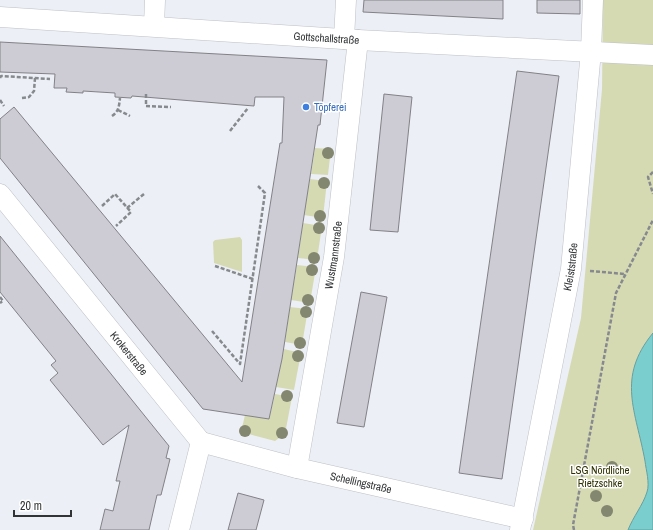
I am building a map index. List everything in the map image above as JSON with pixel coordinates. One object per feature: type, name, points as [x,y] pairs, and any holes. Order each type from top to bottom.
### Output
[{"type":"street","points":[[154,26],[155,0]]},
{"type":"street","name":"Wustmannstraße","points":[[297,468],[334,257],[351,39],[346,0]]},
{"type":"street","name":"Kleiststraße","points":[[522,525],[571,269],[591,51],[593,0]]},
{"type":"street","name":"Gottschallstraße","points":[[0,17],[351,39],[653,55]]},
{"type":"street","name":"Krokerstraße","points":[[0,194],[201,442]]},
{"type":"street","points":[[179,530],[201,442]]},
{"type":"street","name":"Schellingstraße","points":[[201,442],[522,525]]},
{"type":"path","points":[[0,78],[1,76],[50,79]]},
{"type":"path","points":[[22,98],[29,97],[34,91],[35,78]]},
{"type":"path","points":[[146,94],[146,106],[171,107]]},
{"type":"path","points":[[112,116],[118,110],[120,98]]},
{"type":"path","points":[[0,100],[4,106]]},
{"type":"path","points":[[230,131],[248,108]]},
{"type":"path","points":[[118,110],[130,116]]},
{"type":"path","points":[[653,172],[648,176],[653,194]]},
{"type":"path","points":[[212,331],[240,364],[265,193],[258,186]]},
{"type":"path","points":[[102,206],[116,194],[131,212],[116,226]]},
{"type":"path","points":[[127,208],[144,194]]},
{"type":"path","points":[[574,530],[573,526],[616,293],[653,220]]},
{"type":"path","points":[[215,266],[253,279]]},
{"type":"path","points":[[571,269],[625,274]]},
{"type":"path","points":[[0,297],[3,300],[0,303]]},
{"type":"green space","name":"LSG Nördliche Rietzschke","points":[[603,0],[653,0],[653,530],[533,530],[581,318],[602,89]]},
{"type":"green space","points":[[315,148],[331,149],[328,175],[311,174]]},
{"type":"green space","points":[[310,179],[327,181],[323,218],[304,215]]},
{"type":"green space","points":[[303,223],[322,226],[317,260],[298,258]]},
{"type":"green space","points":[[240,237],[242,240],[242,272],[214,263],[213,242],[215,240]]},
{"type":"green space","points":[[297,265],[316,267],[310,303],[291,300]]},
{"type":"green space","points":[[290,307],[308,309],[302,345],[285,342]]},
{"type":"green space","points":[[284,349],[301,353],[294,390],[276,387]]},
{"type":"green space","points":[[275,394],[292,397],[285,434],[275,441],[241,432],[245,415],[269,419]]},
{"type":"water","points":[[653,333],[653,530],[628,530],[645,497],[648,485],[648,476],[634,410],[632,380],[635,365],[642,349]]},
{"type":"building","points":[[364,0],[503,0],[503,19],[363,12]]},
{"type":"building","points":[[537,0],[580,0],[580,14],[537,13]]},
{"type":"building","points":[[0,42],[327,60],[320,125],[318,125],[282,359],[269,419],[203,409],[0,158],[0,119],[14,107],[242,382],[280,143],[282,143],[284,97],[255,97],[254,106],[132,96],[131,98],[115,97],[115,93],[83,91],[83,93],[66,92],[67,88],[54,88],[55,74],[0,72]]},
{"type":"building","points":[[517,71],[559,76],[502,479],[459,473]]},
{"type":"building","points":[[384,94],[412,97],[398,232],[370,230]]},
{"type":"building","points":[[0,236],[169,446],[166,458],[170,459],[161,495],[157,495],[149,530],[100,530],[105,509],[113,511],[120,481],[116,481],[129,425],[103,445],[50,380],[58,373],[51,365],[56,361],[0,292]]},
{"type":"building","points":[[361,292],[387,297],[364,427],[337,423]]},
{"type":"building","points":[[238,493],[264,500],[256,530],[228,530]]},
{"type":"place","name":"Töpferei","points":[[306,107]]}]
